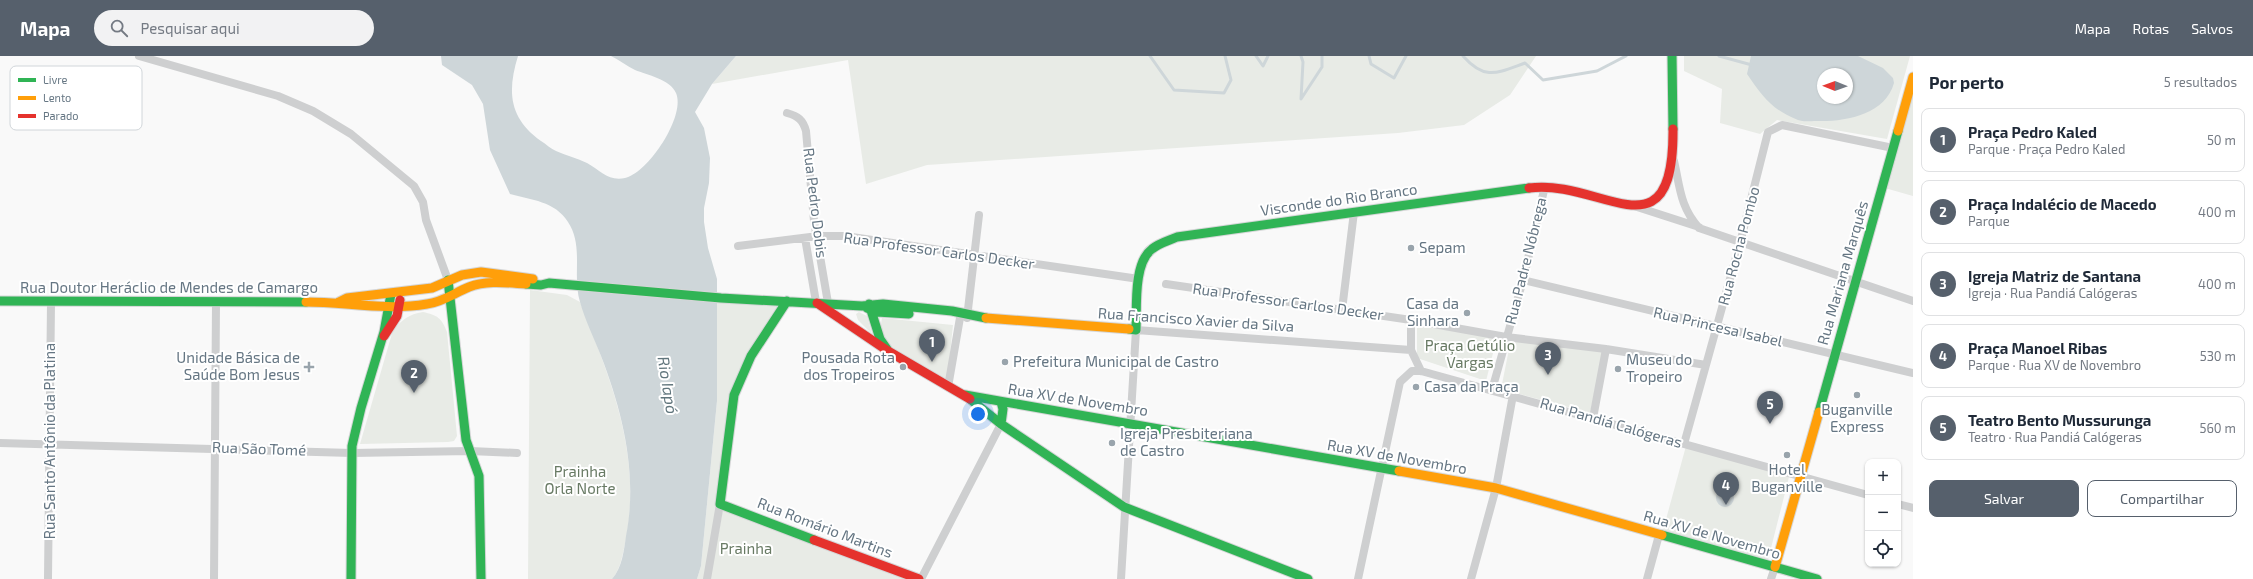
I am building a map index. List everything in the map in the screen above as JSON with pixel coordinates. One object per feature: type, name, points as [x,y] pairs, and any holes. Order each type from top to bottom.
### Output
[{"type":"street","points":[[139,56],[278,96],[313,111],[351,134],[414,186],[423,202],[431,235],[448,280],[452,297],[466,440],[479,476],[481,579]]},
{"type":"street","points":[[1633,206],[1659,197],[1668,183],[1673,158],[1672,57]]},
{"type":"street","name":"Rua Mariana Marquês","points":[[1775,567],[1802,476],[1855,281],[1913,78]]},
{"type":"street","name":"Rua Pedro Dobis","points":[[786,113],[796,116],[803,122],[806,131],[813,214],[818,236],[828,303]]},
{"type":"street","name":"Rua Rocha Pombo","points":[[1684,444],[1740,243],[1768,132],[1782,125],[1893,148]]},
{"type":"street","points":[[1673,158],[1688,215],[1700,228]]},
{"type":"street","points":[[1545,186],[1633,206],[1913,301]]},
{"type":"street","name":"Visconde do Rio Branco","points":[[1139,279],[1144,256],[1153,247],[1177,237],[1545,186]]},
{"type":"street","name":"Rua Padre Nóbrega","points":[[1506,337],[1523,280],[1545,186]]},
{"type":"street","points":[[1342,310],[1354,212]]},
{"type":"street","points":[[948,387],[976,256],[979,214]]},
{"type":"street","name":"Rua Professor Carlos Decker","points":[[738,246],[818,236],[845,236],[1139,279]]},
{"type":"street","name":"Rua Pedro Dobis","points":[[805,238],[816,302]]},
{"type":"street","name":"Rua Doutor Heráclio de Mendes de Camargo","points":[[339,302],[347,298],[396,294],[432,288],[462,275],[481,272],[549,283],[721,298]]},
{"type":"street","points":[[1121,579],[1129,422],[1139,279]]},
{"type":"street","name":"Rua Princesa Isabel","points":[[1523,280],[1913,373]]},
{"type":"street","name":"Rua Doutor Heráclio de Mendes de Camargo","points":[[0,301],[51,303],[339,302],[347,305],[400,306],[438,302],[452,297],[470,286],[482,283],[541,285],[549,283]]},
{"type":"street","name":"Rua Professor Carlos Decker","points":[[1166,284],[1411,320]]},
{"type":"street","points":[[352,579],[352,453],[355,429],[383,338],[390,306],[396,294]]},
{"type":"street","points":[[383,338],[390,329],[400,306],[396,294]]},
{"type":"street","name":"Rua Francisco Xavier da Silva","points":[[721,298],[816,302],[1136,330],[1411,350]]},
{"type":"street","points":[[707,579],[720,504],[734,395],[751,356],[787,301]]},
{"type":"street","points":[[816,302],[888,351],[948,387],[965,395],[1001,424],[1124,507],[1308,579]]},
{"type":"street","name":"Rua Santo Antônio da Platina","points":[[48,579],[51,303]]},
{"type":"street","points":[[214,579],[216,303]]},
{"type":"street","points":[[848,324],[850,312],[864,306],[880,339],[888,351]]},
{"type":"street","points":[[1358,579],[1380,469],[1400,382],[1412,371],[1421,371],[1411,350],[1411,320],[1506,337],[1606,349],[1706,365]]},
{"type":"street","points":[[1492,390],[1506,337]]},
{"type":"street","points":[[1592,418],[1606,349]]},
{"type":"street","name":"Rua Pandiá Calógeras","points":[[1421,371],[1513,395],[1865,494]]},
{"type":"street","name":"Rua XV de Novembro","points":[[965,395],[1129,422],[1380,469],[1496,488],[1817,579]]},
{"type":"street","points":[[1471,579],[1496,488],[1513,395]]},
{"type":"street","points":[[984,411],[984,405],[988,399]]},
{"type":"street","points":[[920,579],[1001,424],[1003,409],[1001,402]]},
{"type":"street","name":"Rua São Tomé","points":[[0,443],[352,453],[470,451],[517,453]]},
{"type":"street","name":"Rua Romário Martins","points":[[720,504],[920,579]]},
{"type":"street","points":[[1901,505],[1913,508]]},
{"type":"street","points":[[1647,579],[1659,535]]},
{"type":"street","points":[[1771,579],[1775,567]]},
{"type":"green space","points":[[736,56],[1536,56],[1510,95],[1464,125],[1398,133],[927,165],[866,184],[848,60],[712,84]]},
{"type":"green space","points":[[1684,56],[1910,56],[1887,139],[1777,120],[1760,134],[1720,123],[1722,89],[1684,71]]},
{"type":"green space","points":[[1913,87],[1913,196],[1885,188]]},
{"type":"green space","name":"Prainha Orla Norte","points":[[530,290],[567,295],[580,302],[603,360],[621,418],[627,448],[630,478],[630,508],[623,555],[618,570],[612,579],[528,579]]},
{"type":"green space","name":"Prainha","points":[[716,300],[779,304],[741,369],[706,579],[697,579],[701,566],[717,401]]},
{"type":"green space","points":[[423,312],[432,314],[441,320],[447,332],[457,436],[454,441],[448,442],[360,444],[393,330],[406,318]]},
{"type":"green space","points":[[859,312],[867,316],[872,334],[858,320],[856,314]]},
{"type":"green space","points":[[882,318],[953,325],[947,382],[883,342],[880,330]]},
{"type":"green space","name":"Praça Getúlio Vargas","points":[[1417,326],[1497,337],[1486,381],[1417,358]]},
{"type":"green space","points":[[1511,339],[1603,352],[1590,413],[1501,389]]},
{"type":"green space","points":[[1686,446],[1789,477],[1768,560],[1662,534]]},
{"type":"green space","name":"Prainha","points":[[723,509],[913,579],[710,579]]},
{"type":"water","name":"Rio Iapó","points":[[441,56],[518,56],[512,81],[512,93],[513,103],[522,123],[530,132],[554,150],[587,163],[609,177],[619,179],[634,174],[654,155],[670,129],[678,103],[676,93],[669,84],[658,78],[635,70],[611,56],[736,56],[712,84],[695,112],[704,128],[710,158],[709,183],[704,208],[704,222],[708,248],[717,279],[717,401],[701,566],[697,579],[612,579],[618,570],[624,547],[629,513],[629,467],[622,422],[616,400],[580,302],[577,282],[577,251],[573,231],[563,215],[549,205],[510,194],[490,150],[483,104],[472,85],[442,65]]},
{"type":"water","points":[[1751,56],[1858,56],[1883,68],[1893,78],[1894,83],[1889,94],[1882,103],[1873,109],[1851,118],[1827,121],[1805,121],[1789,116],[1768,102],[1747,74]]},
{"type":"water","points":[[1725,489],[1731,492],[1734,498],[1731,504],[1725,507],[1719,504],[1716,498],[1719,492]]},
{"type":"waterway","points":[[1150,56],[1174,90],[1224,93],[1231,80],[1225,56]]},
{"type":"waterway","points":[[1256,56],[1263,66],[1268,56]]},
{"type":"waterway","points":[[1301,56],[1303,62],[1301,99],[1322,67],[1322,56]]},
{"type":"waterway","points":[[1369,56],[1371,64],[1394,78],[1406,56]]},
{"type":"waterway","points":[[1463,56],[1478,69],[1492,73],[1507,70],[1525,63],[1543,80],[1597,71],[1626,56]]},
{"type":"waterway","points":[[1719,56],[1752,65]]},
{"type":"traffic: fast","points":[[1672,56],[1673,129]]},
{"type":"traffic: fast","points":[[1819,412],[1898,131]]},
{"type":"traffic: fast","points":[[1129,329],[1136,330],[1137,286],[1142,264],[1146,256],[1158,245],[1177,237],[1529,188]]},
{"type":"traffic: fast","points":[[448,280],[466,440],[479,476],[481,579]]},
{"type":"traffic: fast","points":[[526,284],[541,285],[549,283],[721,298],[862,306],[883,304],[952,311],[986,318]]},
{"type":"traffic: fast","points":[[351,579],[352,446],[361,408],[384,332],[391,294]]},
{"type":"traffic: fast","points":[[0,301],[306,302]]},
{"type":"traffic: fast","points":[[787,301],[751,356],[734,395],[720,504],[814,540]]},
{"type":"traffic: fast","points":[[869,304],[880,339],[887,349]]},
{"type":"traffic: fast","points":[[867,308],[877,312],[909,314]]},
{"type":"traffic: fast","points":[[965,395],[1399,471]]},
{"type":"traffic: fast","points":[[970,399],[1001,424],[1124,507],[1308,579]]},
{"type":"traffic: fast","points":[[1001,402],[1003,409],[1001,424]]},
{"type":"traffic: fast","points":[[1662,535],[1817,579]]},
{"type":"traffic: slow","points":[[1898,131],[1913,77]]},
{"type":"traffic: slow","points":[[339,302],[347,298],[432,288],[462,275],[481,272],[533,279]]},
{"type":"traffic: slow","points":[[306,302],[396,307],[412,306],[433,303],[469,287],[483,283],[498,282],[526,284]]},
{"type":"traffic: slow","points":[[986,318],[1129,329]]},
{"type":"traffic: slow","points":[[1775,567],[1819,412]]},
{"type":"traffic: slow","points":[[1399,471],[1496,488],[1662,535]]},
{"type":"traffic: jam","points":[[1529,188],[1556,188],[1628,205],[1647,203],[1661,193],[1670,169],[1673,129]]},
{"type":"traffic: jam","points":[[384,336],[397,316],[400,300]]},
{"type":"traffic: jam","points":[[817,303],[888,351],[970,399]]},
{"type":"traffic: jam","points":[[814,540],[919,579]]},
{"type":"place","name":"Sepam","points":[[1411,248]]},
{"type":"place","name":"Casa da Sinhara","points":[[1467,313]]},
{"type":"place","name":"Praça Pedro Kaled","points":[[932,362]]},
{"type":"place","name":"Prefeitura Municipal de Castro","points":[[1005,362]]},
{"type":"place","name":"Unidade Básica de Saúde Bom Jesus","points":[[309,367]]},
{"type":"place","name":"Pousada Rota dos Tropeiros","points":[[903,367]]},
{"type":"place","name":"Museu do Tropeiro","points":[[1618,369]]},
{"type":"place","name":"Igreja Matriz de Santana","points":[[1548,375]]},
{"type":"place","name":"Casa da Praça","points":[[1416,387]]},
{"type":"place","name":"Praça Indalécio de Macedo","points":[[414,393]]},
{"type":"place","name":"Buganville Express","points":[[1857,395]]},
{"type":"place","name":"Teatro Bento Mussurunga","points":[[1770,424]]},
{"type":"place","name":"Igreja Presbiteriana de Castro","points":[[1112,443]]},
{"type":"place","name":"Hotel Buganville","points":[[1787,455]]},
{"type":"place","name":"Praça Manoel Ribas","points":[[1726,505]]}]
